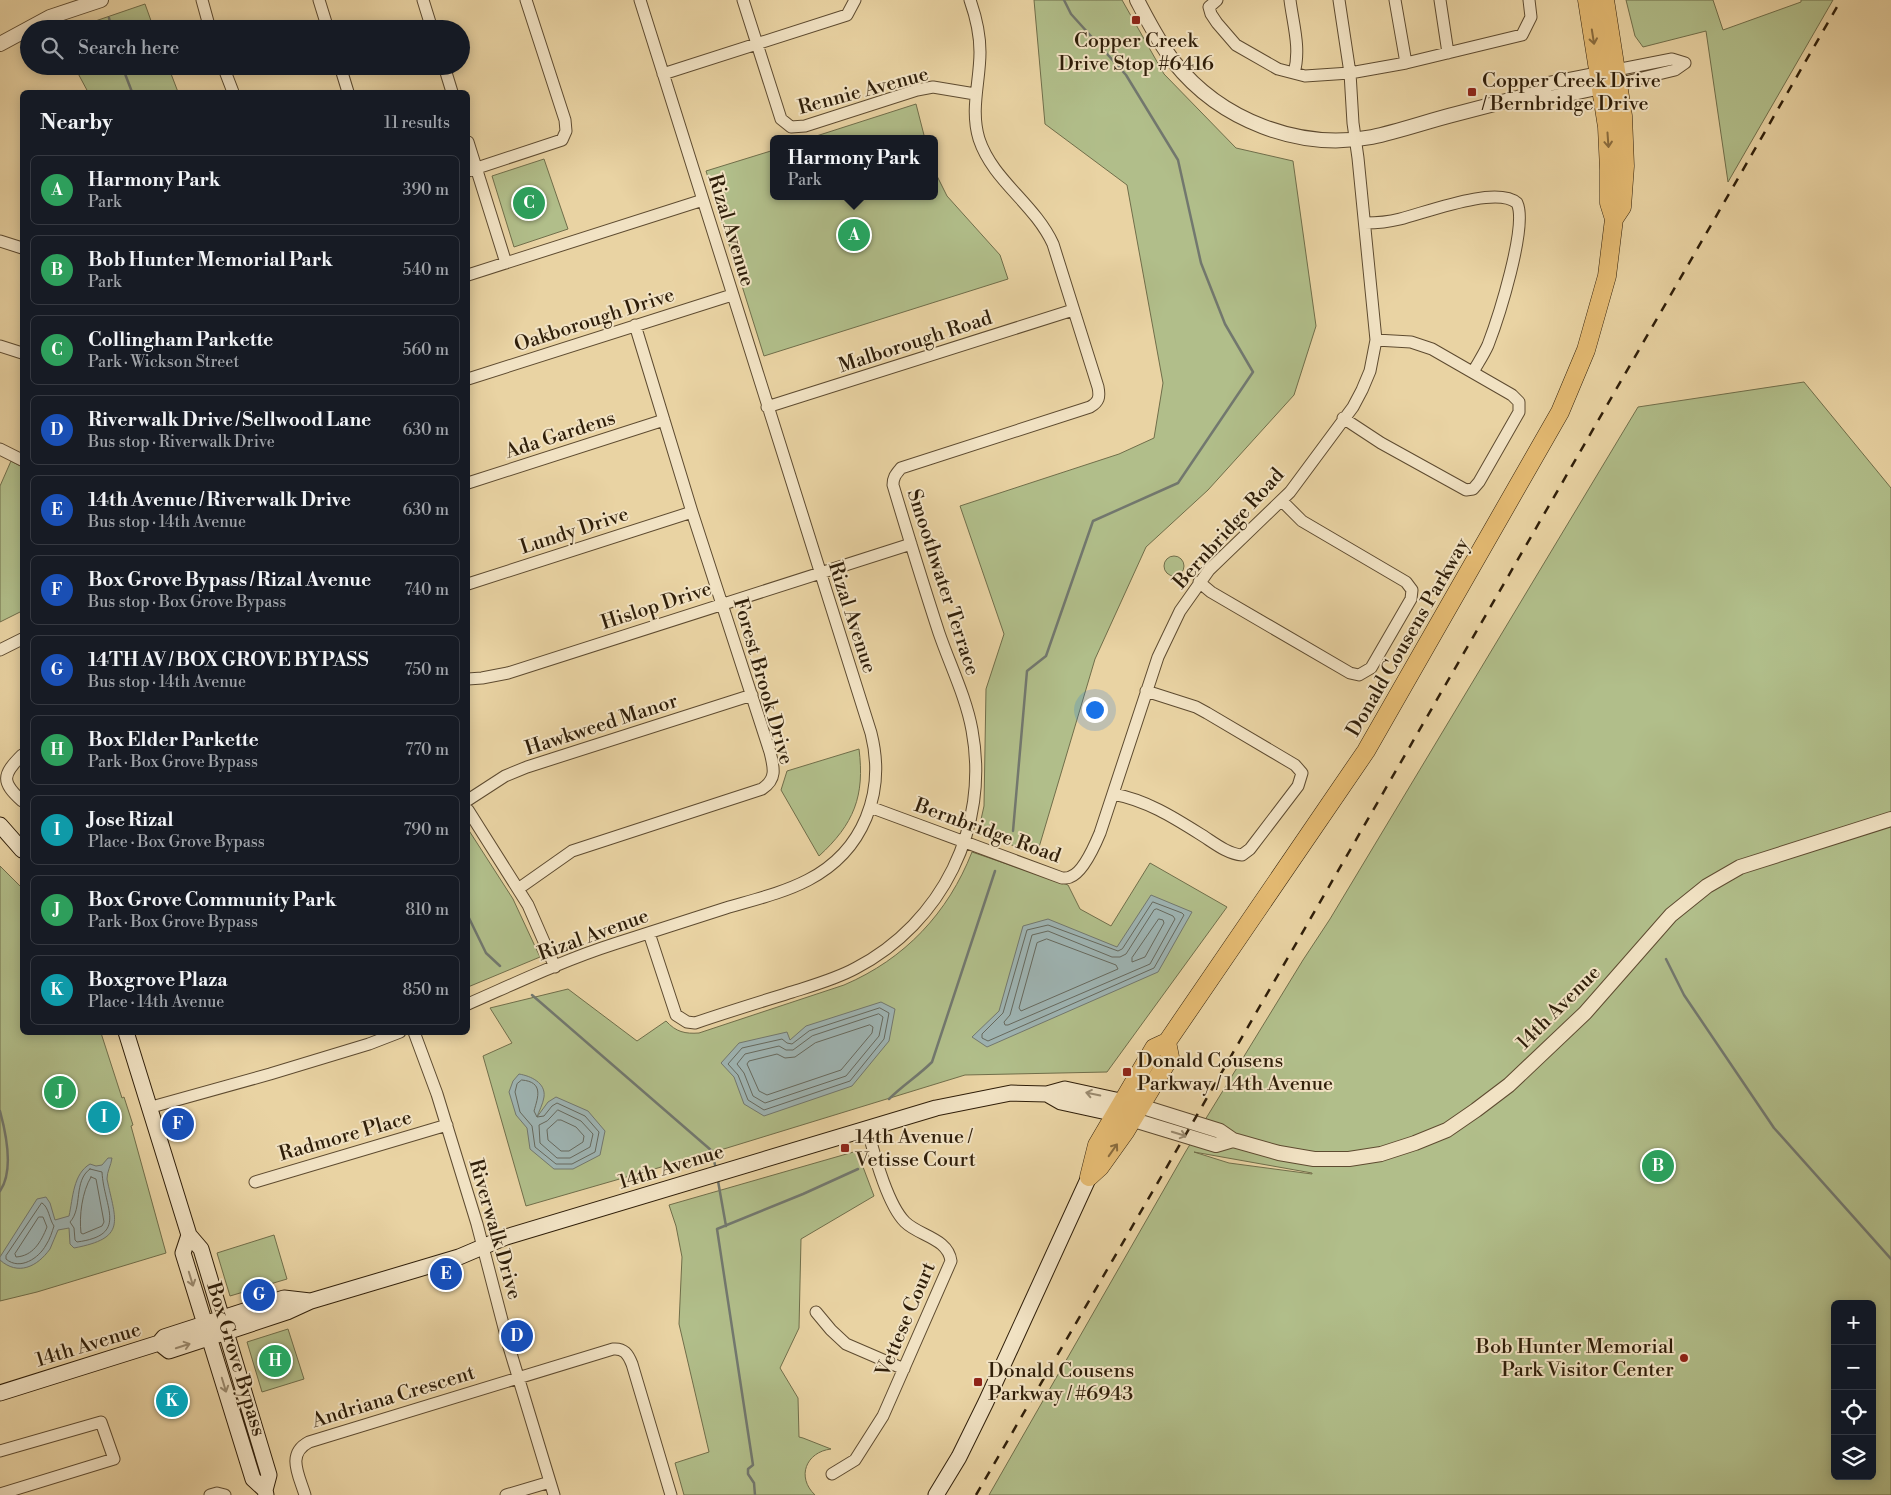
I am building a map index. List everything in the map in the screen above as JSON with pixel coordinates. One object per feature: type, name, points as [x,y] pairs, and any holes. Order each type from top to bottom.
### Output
[{"type":"main road","name":"Donald Cousens Parkway","points":[[936,1495],[959,1457],[982,1410],[1089,1177],[1100,1167],[1128,1110],[1170,1057],[1167,1042],[1366,750],[1560,412],[1586,350],[1607,276],[1614,219],[1622,207],[1625,166],[1623,116],[1609,79],[1587,0]]},
{"type":"main road","name":"Donald Cousens Parkway","points":[[1606,0],[1609,79]]},
{"type":"main road","points":[[0,825],[20,848]]},
{"type":"main road","name":"Box Grove Bypass","points":[[127,1035],[148,1108],[190,1236],[201,1250],[222,1318],[269,1475],[266,1492]]},
{"type":"main road","name":"14th Avenue","points":[[159,1343],[169,1351],[287,1312],[311,1301],[459,1256],[506,1236],[936,1108],[1011,1093],[1047,1094],[1065,1089],[1128,1110]]},
{"type":"main road","name":"Box Grove Bypass","points":[[190,1236],[183,1253],[253,1479],[266,1492]]},
{"type":"main road","name":"14th Avenue","points":[[0,1393],[159,1343],[164,1337],[284,1298],[311,1301]]},
{"type":"street","points":[[44,20],[102,0]]},
{"type":"street","points":[[202,0],[208,20]]},
{"type":"street","points":[[318,0],[325,20]]},
{"type":"street","points":[[423,0],[429,20]]},
{"type":"street","points":[[472,170],[562,140],[566,131],[526,0]]},
{"type":"street","name":"Rizal Avenue","points":[[470,1003],[592,951],[769,895],[809,880],[829,867],[845,851],[859,832],[870,807],[876,775],[874,745],[640,0]]},
{"type":"street","points":[[743,0],[757,44]]},
{"type":"street","points":[[663,74],[847,15],[855,0]]},
{"type":"street","name":"Smoothwater Terrace","points":[[649,933],[676,1014],[687,1022],[695,1023],[837,977],[878,956],[908,932],[938,897],[956,864],[964,842],[975,793],[976,767],[972,730],[893,485],[895,474],[901,468],[1096,404],[1099,399],[1099,393],[1053,244],[1043,225],[994,170],[984,150],[975,122],[975,94],[980,67],[980,41],[976,17],[970,0]]},
{"type":"street","points":[[1137,0],[1161,44],[1178,67],[1199,88],[1225,108],[1258,125],[1293,136],[1326,139],[1373,136],[1402,130],[1537,93],[1548,84],[1586,75],[1609,79]]},
{"type":"street","points":[[1217,0],[1210,7],[1211,14],[1236,45],[1278,69],[1305,76],[1350,73],[1406,63],[1522,35],[1531,17],[1529,0]]},
{"type":"street","points":[[1290,0],[1297,46],[1297,62],[1294,73]]},
{"type":"street","name":"Bernbridge Road","points":[[870,807],[1062,878],[1070,877],[1079,871],[1092,851],[1113,794],[1158,657],[1170,629],[1187,599],[1199,582],[1237,541],[1282,501],[1353,407],[1366,382],[1376,340],[1353,123],[1350,73],[1339,0]]},
{"type":"street","points":[[1395,0],[1406,63]]},
{"type":"street","points":[[1440,0],[1448,53]]},
{"type":"street","points":[[0,44],[20,33]]},
{"type":"street","name":"Rennie Avenue","points":[[757,44],[781,119],[791,128],[805,126],[917,90],[933,87],[975,94]]},
{"type":"street","points":[[226,75],[232,90]]},
{"type":"street","points":[[343,75],[347,90]]},
{"type":"street","points":[[447,75],[451,90]]},
{"type":"street","points":[[470,156],[472,170],[506,263]]},
{"type":"street","points":[[1365,223],[1398,220],[1487,197],[1505,197],[1517,203],[1520,210],[1520,222],[1507,286],[1487,346],[1474,372]]},
{"type":"street","points":[[470,274],[702,200]]},
{"type":"street","points":[[0,240],[20,247]]},
{"type":"street","name":"Oakborough Drive","points":[[470,378],[732,295]]},
{"type":"street","name":"Malborough Road","points":[[767,406],[1073,310]]},
{"type":"street","name":"Forest Brook Drive","points":[[518,889],[572,851],[755,792],[768,786],[772,781],[774,771],[752,695],[692,512],[635,325]]},
{"type":"street","points":[[1344,418],[1380,443],[1455,486],[1466,490],[1473,489],[1479,482],[1519,412],[1519,402],[1512,395],[1439,352],[1420,344],[1376,340]]},
{"type":"street","points":[[0,346],[20,352]]},
{"type":"street","name":"Ada Gardens","points":[[470,482],[664,420]]},
{"type":"street","points":[[0,449],[20,459]]},
{"type":"street","points":[[1199,582],[1211,592],[1350,673],[1359,675],[1371,668],[1411,598],[1412,590],[1406,582],[1302,521],[1282,501]]},
{"type":"street","name":"Lundy Drive","points":[[470,583],[692,512]]},
{"type":"street","name":"Hislop Drive","points":[[470,679],[508,673],[911,544]]},
{"type":"street","points":[[0,650],[20,640]]},
{"type":"street","points":[[1113,794],[1127,796],[1153,806],[1227,850],[1243,855],[1248,852],[1301,780],[1302,773],[1295,765],[1207,713],[1196,707],[1146,691]]},
{"type":"street","name":"Hawkweed Manor","points":[[470,799],[505,776],[527,767],[752,695]]},
{"type":"street","points":[[20,757],[12,765],[6,779],[7,785],[20,799]]},
{"type":"street","points":[[470,813],[531,912],[555,967]]},
{"type":"street","name":"14th Avenue","points":[[1128,1110],[1220,1131],[1233,1140],[1279,1153],[1314,1159],[1349,1159],[1381,1154],[1415,1143],[1447,1130],[1508,1085],[1584,1013],[1671,915],[1706,886],[1740,867],[1891,819]]},
{"type":"street","points":[[148,1108],[270,1074],[369,1044],[392,1035]]},
{"type":"street","name":"Riverwalk Drive","points":[[415,1035],[429,1070],[477,1224],[518,1378],[554,1495]]},
{"type":"street","name":"Radmore Place","points":[[255,1182],[446,1125]]},
{"type":"street","name":"Vettese Court","points":[[832,1474],[855,1460],[883,1416],[951,1261],[950,1253],[944,1246],[906,1224],[898,1214],[884,1183],[867,1128]]},
{"type":"street","points":[[816,1312],[846,1344],[904,1369]]},
{"type":"street","points":[[518,1378],[613,1349],[623,1350],[627,1353],[632,1364],[670,1495]]},
{"type":"street","name":"Andriana Crescent","points":[[305,1495],[295,1462],[296,1453],[302,1445],[518,1378]]},
{"type":"street","points":[[0,1451],[101,1422],[114,1459],[0,1494]]},
{"type":"street","points":[[506,1495],[550,1482]]},
{"type":"street","points":[[210,1495],[217,1493],[224,1495]]},
{"type":"green space","points":[[1034,0],[1122,0],[1164,74],[1236,148],[1293,161],[1316,326],[1294,395],[1208,490],[1146,547],[1095,659],[1037,854],[978,833],[984,806],[986,689],[1004,634],[960,506],[1119,454],[1154,438],[1163,383],[1127,185],[1045,124]]},
{"type":"green space","points":[[1626,0],[1713,0],[1723,30],[1801,2],[1801,0],[1833,0],[1728,182],[1706,31],[1643,47],[1635,36]]},
{"type":"green space","points":[[145,4],[151,20],[98,20]]},
{"type":"green space","points":[[79,75],[171,75],[177,90],[87,90]]},
{"type":"green space","points":[[916,104],[924,135],[819,135]]},
{"type":"green space","points":[[770,151],[770,200],[938,200],[938,178],[947,196],[1000,255],[1008,279],[764,356],[706,171]]},
{"type":"green space","points":[[544,159],[568,229],[514,247],[492,176]]},
{"type":"green space","points":[[1804,382],[1891,488],[1891,1495],[989,1495],[1186,1151],[1330,919],[1638,407]],"holes":[[[1194,1152],[1312,1173],[1229,1163]]]},
{"type":"green space","points":[[11,461],[20,466],[20,612],[0,622],[0,486]]},
{"type":"green space","points":[[1170,556],[1178,556],[1184,562],[1184,570],[1178,576],[1170,576],[1164,570],[1164,562]]},
{"type":"green space","points":[[859,749],[860,781],[854,808],[841,832],[819,856],[781,790],[787,771]]},
{"type":"green space","points":[[470,832],[513,899],[540,957],[470,986]]},
{"type":"green space","points":[[972,852],[1068,885],[1080,909],[1111,926],[1150,863],[1227,907],[1107,1072],[965,1075],[727,1148],[526,1206],[483,1056],[512,1043],[490,1008],[568,989],[637,1041],[666,1021],[673,1028],[681,1032],[699,1033],[844,985],[886,962],[922,932],[937,914],[962,874]]},
{"type":"green space","points":[[0,866],[20,886],[20,1035],[102,1035],[122,1098],[124,1097],[133,1125],[131,1126],[166,1253],[37,1292],[0,1301]]},
{"type":"green space","points":[[857,1151],[874,1196],[801,1239],[799,1328],[780,1368],[798,1398],[799,1437],[831,1449],[815,1455],[806,1466],[806,1481],[815,1495],[684,1495],[675,1463],[709,1452],[679,1324],[682,1257],[676,1226],[669,1205]]},
{"type":"green space","points":[[274,1235],[287,1279],[230,1296],[217,1253]]},
{"type":"green space","points":[[288,1329],[304,1379],[262,1392],[247,1342]]},
{"type":"water","points":[[1151,895],[1192,912],[1158,972],[987,1047],[972,1037],[999,1011],[1023,926],[1048,919],[1117,947]]},
{"type":"water","points":[[881,1002],[895,1009],[889,1041],[852,1086],[764,1116],[744,1104],[734,1077],[721,1063],[739,1043],[787,1032],[790,1040],[806,1026]]},
{"type":"water","points":[[519,1074],[533,1078],[543,1088],[544,1097],[537,1117],[548,1102],[556,1097],[588,1111],[605,1131],[600,1155],[573,1169],[554,1169],[530,1149],[527,1128],[516,1115],[509,1092],[513,1081]]},
{"type":"water","points":[[108,1158],[112,1158],[107,1179],[114,1217],[114,1226],[110,1233],[103,1239],[91,1244],[74,1248],[70,1244],[69,1228],[58,1230],[50,1249],[33,1265],[14,1268],[0,1260],[0,1257],[37,1199],[46,1197],[50,1203],[55,1220],[69,1216],[77,1180],[84,1168],[90,1164],[102,1165]]},
{"type":"waterway","points":[[1013,831],[1027,671],[1046,656],[1093,521],[1178,483],[1253,372],[1225,324],[1201,263],[1178,160],[1126,75],[1071,14],[1064,0]]},
{"type":"waterway","points":[[125,75],[131,90]]},
{"type":"waterway","points":[[889,1099],[932,1062],[995,871]]},
{"type":"waterway","points":[[470,920],[486,953],[500,966]]},
{"type":"waterway","points":[[1666,959],[1684,995],[1774,1128],[1891,1259]]},
{"type":"waterway","points":[[532,995],[712,1151],[715,1165]]},
{"type":"waterway","points":[[0,1111],[8,1163],[7,1173],[0,1191]]},
{"type":"waterway","points":[[755,1495],[754,1483],[748,1474],[748,1469],[753,1465],[717,1229],[858,1169]]},
{"type":"waterway","points":[[718,1181],[726,1226]]},
{"type":"railway","points":[[976,1495],[1841,0]]},
{"type":"place","name":"Copper Creek Drive Stop #6416","points":[[1136,20]]},
{"type":"place","name":"Copper Creek Drive / Bernbridge Drive","points":[[1472,92]]},
{"type":"place","name":"Collingham Parkette","points":[[529,203]]},
{"type":"place","name":"Harmony Park","points":[[854,235]]},
{"type":"place","name":"Donald Cousens Parkway / 14th Avenue","points":[[1127,1072]]},
{"type":"place","name":"Box Grove Community Park","points":[[60,1092]]},
{"type":"place","name":"Jose Rizal","points":[[104,1117]]},
{"type":"place","name":"Box Grove Bypass / Rizal Avenue","points":[[178,1124]]},
{"type":"place","name":"14th Avenue / Vetisse Court","points":[[845,1148]]},
{"type":"place","name":"Bob Hunter Memorial Park","points":[[1658,1166]]},
{"type":"place","name":"14th Avenue / Riverwalk Drive","points":[[446,1274]]},
{"type":"place","name":"14TH AV / BOX GROVE BYPASS","points":[[259,1295]]},
{"type":"place","name":"Riverwalk Drive / Sellwood Lane","points":[[517,1336]]},
{"type":"place","name":"Bob Hunter Memorial Park Visitor Center","points":[[1684,1358]]},
{"type":"place","name":"Box Elder Parkette","points":[[275,1361]]},
{"type":"place","name":"Donald Cousens Parkway / #6943","points":[[978,1382]]},
{"type":"place","name":"Boxgrove Plaza","points":[[172,1401]]}]
